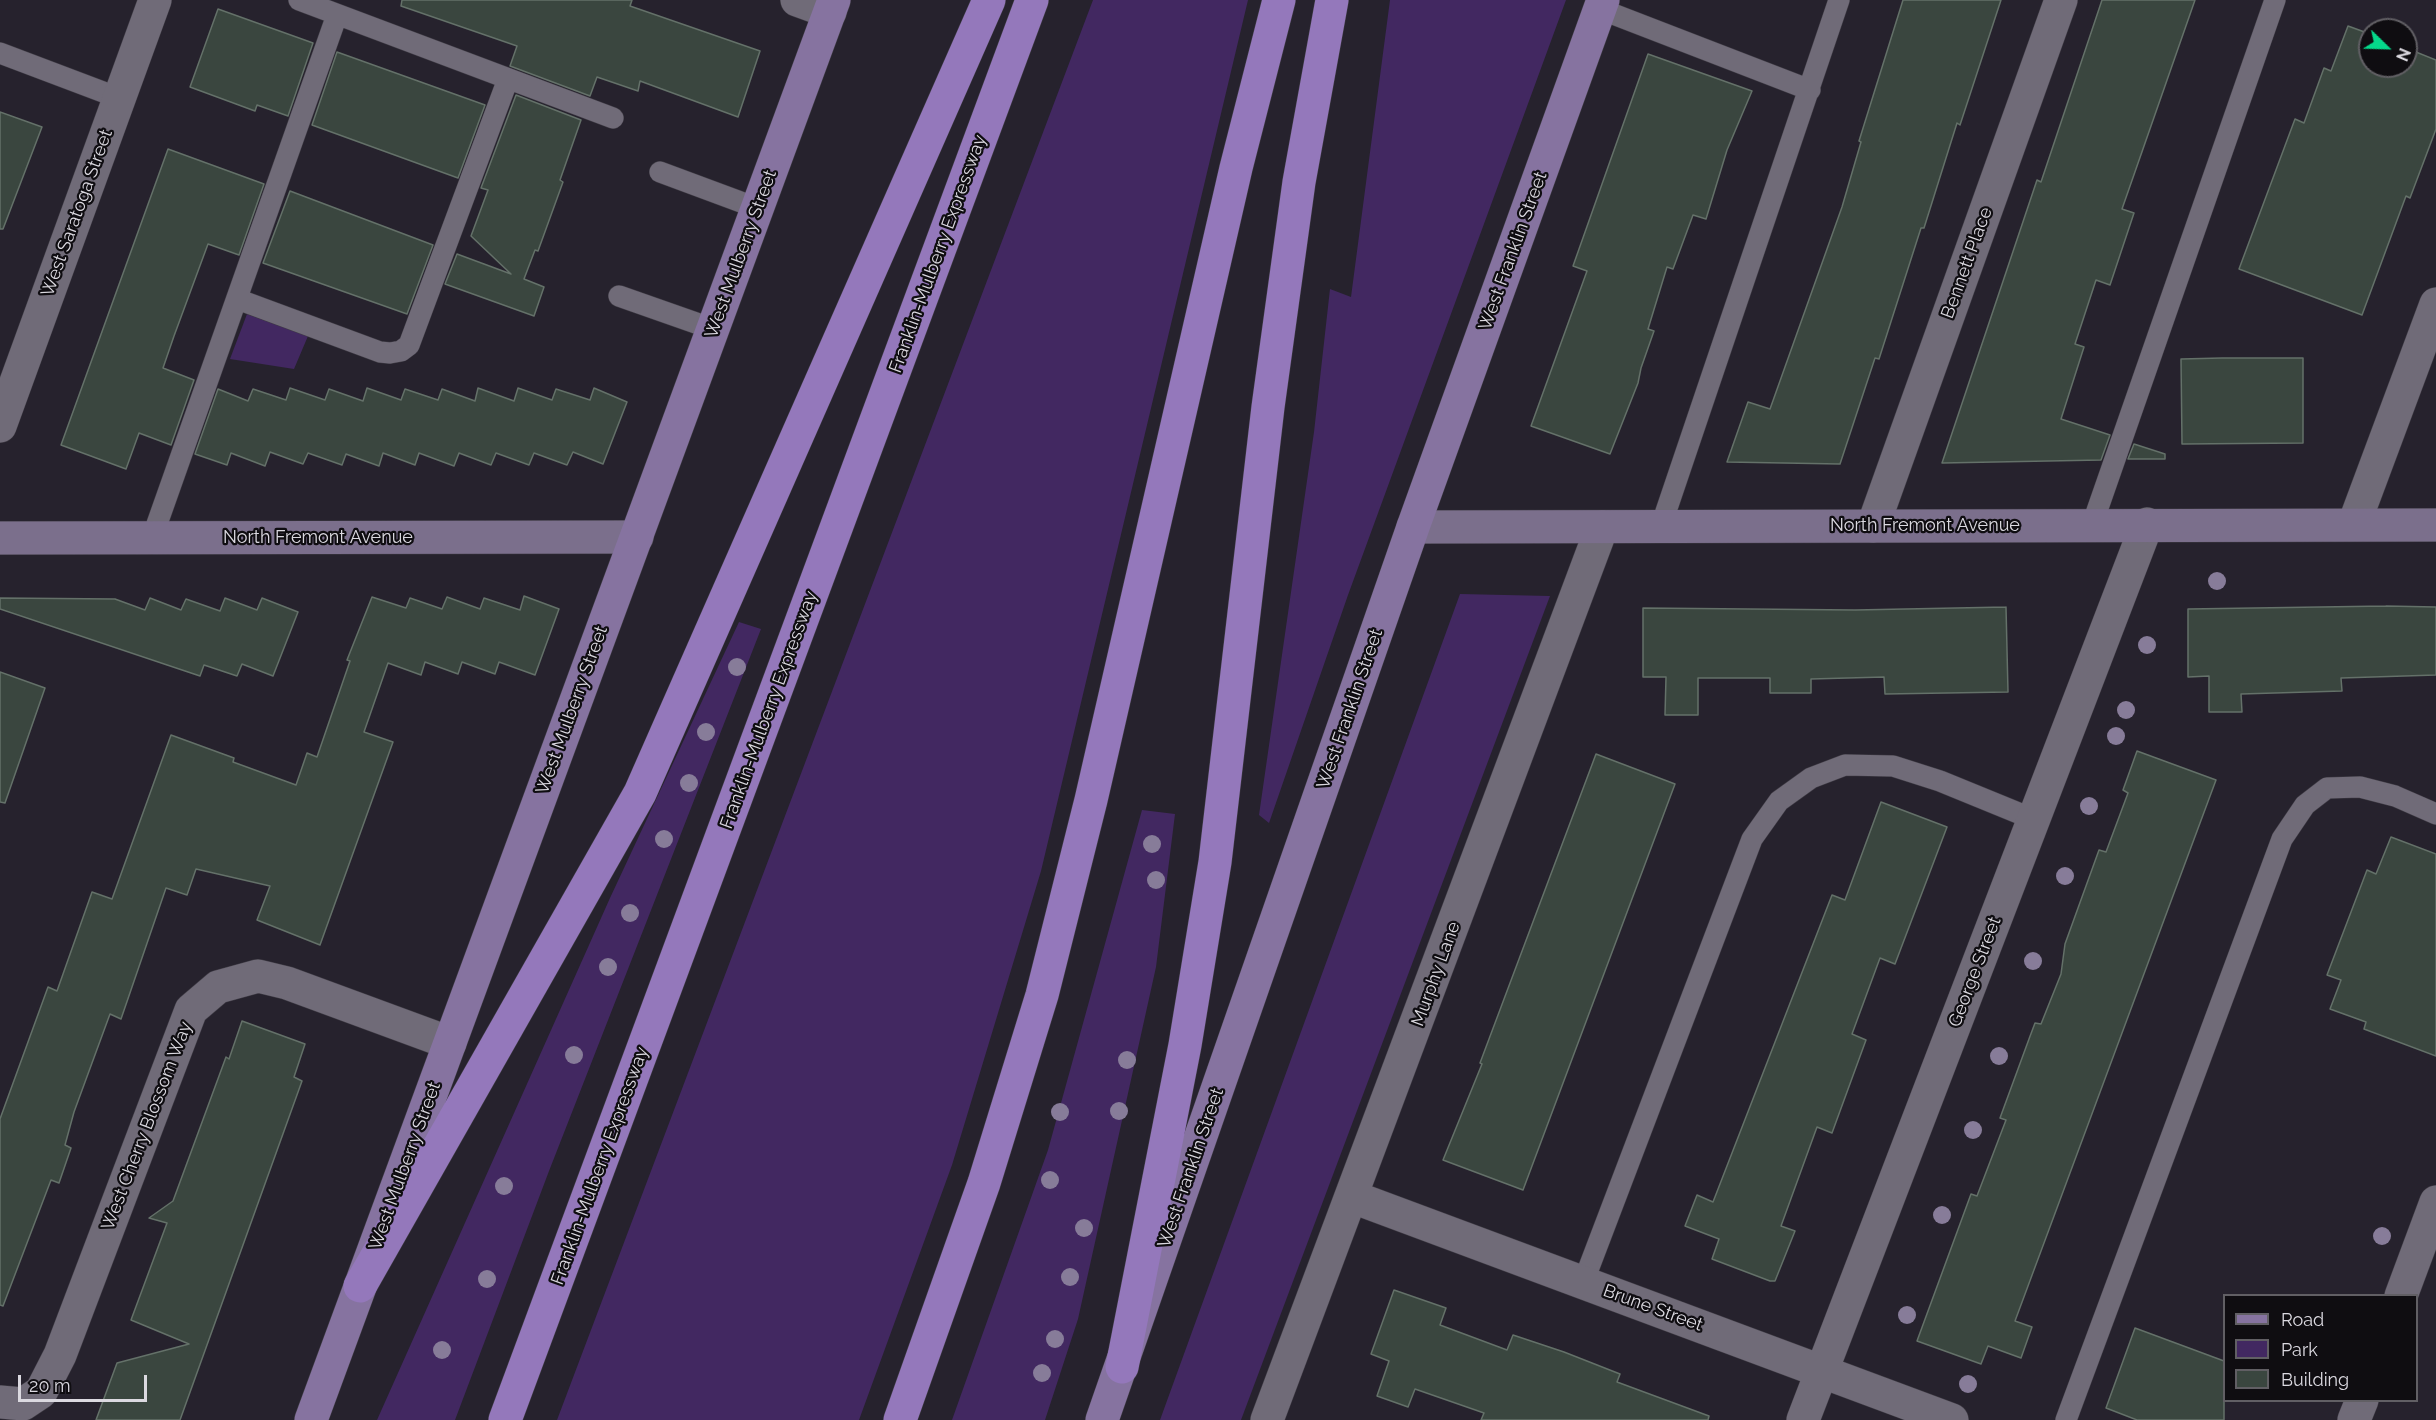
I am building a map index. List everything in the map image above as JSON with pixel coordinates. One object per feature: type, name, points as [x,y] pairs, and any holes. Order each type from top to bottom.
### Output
[{"type":"highway","points":[[360,1286],[640,793],[989,0]]},
{"type":"highway","name":"Franklin-Mulberry Expressway","points":[[505,1420],[1032,0]]},
{"type":"highway","points":[[900,1420],[984,1183],[1042,994],[1091,800],[1236,168],[1279,0]]},
{"type":"highway","points":[[1122,1367],[1185,1045],[1215,862],[1268,407],[1299,182],[1332,0]]},
{"type":"main road","name":"West Franklin Street","points":[[1102,1420],[1413,527],[1602,5]]},
{"type":"main road","name":"West Mulberry Street","points":[[311,1420],[832,6]]},
{"type":"main road","name":"North Fremont Avenue","points":[[1413,527],[2436,525]]},
{"type":"main road","name":"North Fremont Avenue","points":[[0,538],[637,537]]},
{"type":"street","name":"West Saratoga Street","points":[[0,426],[155,0]]},
{"type":"street","points":[[797,0],[832,6]]},
{"type":"street","name":"Bennett Place","points":[[1873,526],[2061,0]]},
{"type":"street","points":[[2354,524],[2436,304]]},
{"type":"street","name":"George Street","points":[[1803,1420],[2147,524]]},
{"type":"street","name":"Murphy Lane","points":[[1267,1420],[1353,1197],[1602,527]]},
{"type":"street","name":"West Cherry Blossom Way","points":[[0,1402],[23,1404],[41,1392],[60,1355],[191,1010],[218,987],[258,976],[287,983],[450,1043]]},
{"type":"street","name":"Brune Street","points":[[1353,1197],[1952,1420]]},
{"type":"street","points":[[2402,1294],[2436,1202]]},
{"type":"street","points":[[2355,1420],[2362,1402]]},
{"type":"lane","points":[[299,0],[613,118]]},
{"type":"lane","points":[[1661,526],[1839,0]]},
{"type":"lane","points":[[2092,525],[2275,0]]},
{"type":"lane","points":[[1602,5],[1809,90]]},
{"type":"lane","points":[[152,538],[337,15]]},
{"type":"lane","points":[[0,53],[119,98]]},
{"type":"lane","points":[[237,299],[380,352],[401,351],[409,345],[508,79]]},
{"type":"lane","points":[[660,172],[757,208]]},
{"type":"lane","points":[[619,296],[713,329]]},
{"type":"lane","points":[[1583,1283],[1752,839],[1779,801],[1811,778],[1845,765],[1893,766],[1940,781],[2033,819]]},
{"type":"lane","points":[[2066,1420],[2282,839],[2305,805],[2327,788],[2360,787],[2395,796],[2436,814]]},
{"type":"green space","points":[[1093,0],[1248,0],[1041,871],[952,1165],[859,1420],[557,1420]]},
{"type":"green space","points":[[1390,0],[1566,0],[1348,595],[1269,823],[1259,815],[1314,432],[1330,289],[1351,297]]},
{"type":"green space","points":[[247,314],[308,336],[294,369],[230,359]]},
{"type":"green space","points":[[1460,594],[1550,596],[1241,1420],[1160,1420]]},
{"type":"green space","points":[[739,622],[761,629],[549,1171],[455,1420],[377,1420],[610,898]]},
{"type":"green space","points":[[1142,810],[1175,814],[1156,967],[1078,1319],[1045,1420],[952,1420],[1048,1150]]},
{"type":"building","points":[[402,0],[632,0],[630,6],[760,51],[738,117],[640,81],[638,91],[597,77],[590,96],[510,66],[517,46],[401,6]]},
{"type":"building","points":[[1903,0],[2001,0],[1960,125],[1957,123],[1924,228],[1921,228],[1879,359],[1875,358],[1840,464],[1727,462],[1748,402],[1770,409],[1842,207],[1861,142],[1859,141]]},
{"type":"building","points":[[2102,0],[2195,0],[2122,209],[2134,213],[2110,285],[2096,280],[2075,344],[2084,347],[2061,419],[2110,435],[2101,460],[1942,463],[2037,180],[2041,182]]},
{"type":"building","points":[[218,9],[313,43],[288,116],[257,105],[255,111],[190,87]]},
{"type":"building","points":[[2348,26],[2358,30],[2358,78],[2418,78],[2418,53],[2436,60],[2436,129],[2410,198],[2406,196],[2362,315],[2239,269],[2295,119],[2304,123],[2324,68],[2331,71]]},
{"type":"building","points":[[337,52],[485,105],[458,178],[312,125]]},
{"type":"building","points":[[1648,54],[1752,91],[1727,150],[1706,219],[1693,215],[1673,269],[1667,267],[1648,329],[1654,331],[1638,383],[1610,454],[1531,426],[1587,271],[1573,266]]},
{"type":"building","points":[[516,95],[581,120],[560,180],[563,182],[538,251],[535,250],[524,279],[544,287],[534,316],[445,284],[457,254],[511,274],[471,236],[488,190],[481,188]]},
{"type":"building","points":[[0,112],[42,127],[3,229],[0,229]]},
{"type":"building","points":[[168,149],[264,184],[239,255],[208,244],[174,336],[163,368],[194,380],[171,445],[139,433],[126,469],[61,445]]},
{"type":"building","points":[[290,191],[433,245],[407,314],[263,263]]},
{"type":"building","points":[[2303,358],[2303,443],[2182,444],[2181,359]]},
{"type":"building","points":[[290,388],[325,400],[329,389],[363,401],[367,388],[401,400],[405,389],[438,400],[442,389],[475,401],[478,388],[514,401],[518,388],[552,400],[556,389],[590,400],[594,388],[627,402],[603,464],[573,452],[567,465],[534,453],[529,465],[496,453],[491,465],[459,453],[454,466],[419,453],[415,465],[383,453],[379,466],[346,454],[342,465],[308,453],[303,464],[270,452],[265,466],[231,453],[227,465],[195,454],[218,389],[248,401],[253,389],[286,400]]},
{"type":"building","points":[[2134,444],[2165,454],[2165,459],[2128,459]]},
{"type":"building","points":[[524,596],[559,609],[535,675],[499,662],[495,674],[462,662],[458,674],[425,662],[421,675],[388,663],[364,732],[393,742],[320,945],[257,920],[270,886],[196,869],[187,895],[166,888],[121,1019],[110,1014],[74,1112],[65,1145],[71,1148],[59,1183],[51,1180],[3,1306],[0,1305],[0,1119],[48,987],[57,991],[92,892],[112,899],[171,735],[234,758],[233,762],[296,785],[307,753],[317,757],[350,661],[347,660],[372,597],[406,608],[410,598],[442,609],[447,597],[480,609],[484,598],[520,610]]},
{"type":"building","points":[[0,598],[115,599],[145,610],[150,598],[181,610],[186,599],[220,611],[225,598],[257,610],[262,598],[298,612],[273,676],[242,664],[237,676],[204,665],[200,676],[0,609]]},
{"type":"building","points":[[2006,607],[2008,692],[1885,694],[1884,677],[1811,679],[1811,693],[1770,693],[1770,678],[1698,678],[1698,715],[1665,715],[1666,677],[1643,677],[1643,608],[1855,610]]},
{"type":"building","points":[[2436,607],[2436,675],[2341,678],[2342,691],[2241,694],[2242,712],[2209,712],[2209,676],[2188,677],[2188,609]]},
{"type":"building","points":[[0,672],[45,688],[5,803],[0,802]]},
{"type":"building","points":[[2137,751],[2216,780],[2015,1321],[2032,1327],[2021,1358],[1988,1346],[1981,1364],[1917,1341],[1971,1194],[1977,1196],[2006,1120],[2000,1118],[2035,1023],[2041,1024],[2061,974],[2065,944],[2099,850],[2106,852],[2128,793],[2123,790]]},
{"type":"building","points":[[1596,754],[1675,784],[1523,1190],[1443,1160],[1482,1064],[1480,1063]]},
{"type":"building","points":[[1881,802],[1947,827],[1895,964],[1880,958],[1852,1034],[1866,1040],[1832,1133],[1817,1127],[1781,1226],[1795,1231],[1775,1281],[1770,1281],[1712,1259],[1719,1239],[1685,1226],[1697,1195],[1713,1202],[1832,895],[1845,900]]},
{"type":"building","points":[[2391,837],[2436,854],[2436,1056],[2364,1029],[2366,1022],[2330,1009],[2341,980],[2327,975],[2367,870],[2376,874]]},
{"type":"building","points":[[242,1021],[305,1044],[294,1077],[302,1081],[180,1420],[96,1420],[117,1363],[189,1344],[131,1320],[167,1223],[149,1218],[173,1201],[226,1057],[229,1059]]},
{"type":"building","points":[[1394,1290],[1446,1308],[1440,1325],[1507,1350],[1513,1335],[1564,1352],[1620,1374],[1617,1382],[1709,1416],[1708,1420],[1481,1420],[1484,1413],[1415,1389],[1408,1407],[1377,1396],[1389,1361],[1371,1354]]},
{"type":"building","points":[[2135,1328],[2223,1361],[2224,1420],[2137,1420],[2106,1408]]}]
